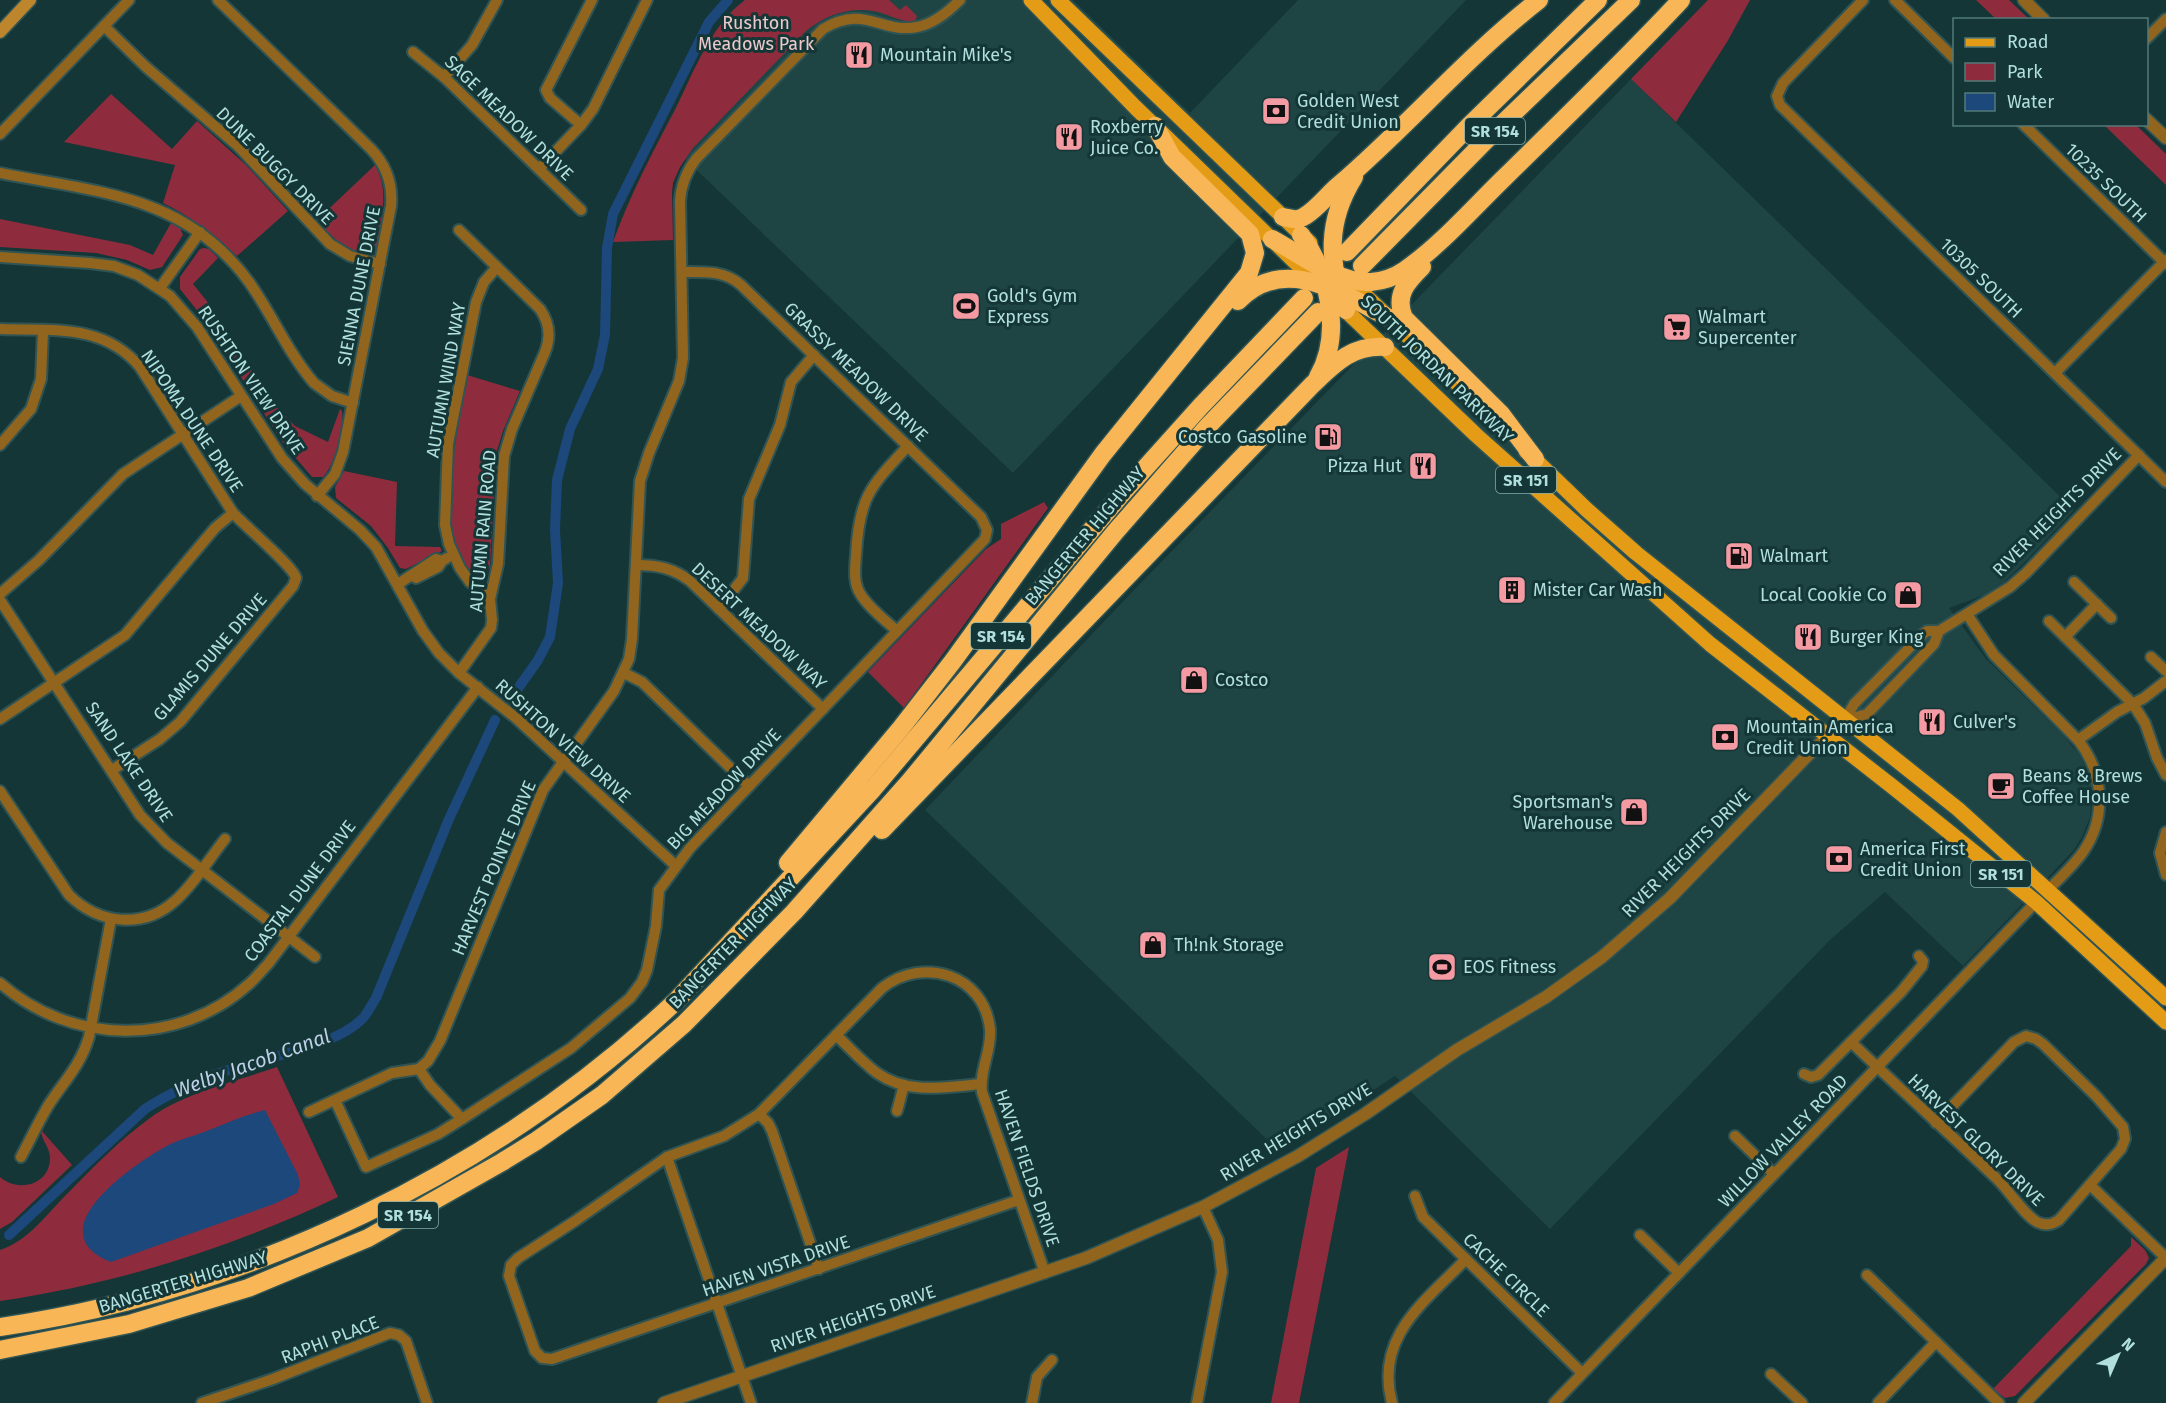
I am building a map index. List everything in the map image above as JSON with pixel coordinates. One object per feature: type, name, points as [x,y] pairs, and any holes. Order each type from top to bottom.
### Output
[{"type":"highway","points":[[1283,217],[1296,220],[1305,217],[1360,168],[1476,54],[1539,0]]},
{"type":"highway","name":"SR 154","points":[[1347,252],[1598,0]]},
{"type":"highway","name":"SR 154","points":[[1362,266],[1497,129],[1631,0]]},
{"type":"highway","points":[[1198,339],[1242,297],[1260,284],[1286,278],[1369,282],[1394,276],[1409,267],[1448,233],[1602,82],[1681,0]]},
{"type":"highway","points":[[700,976],[724,942],[901,728],[953,661],[1103,454],[1247,277],[1254,259],[1254,242],[1245,228],[1172,157],[1155,126]]},
{"type":"highway","points":[[1312,385],[1326,359],[1330,336],[1334,222],[1343,196],[1360,168]]},
{"type":"highway","points":[[1448,233],[1404,286],[1399,301],[1402,315],[1501,414],[1535,459]]},
{"type":"highway","points":[[1301,235],[1331,280],[1346,310]]},
{"type":"highway","points":[[1272,239],[1389,318]]},
{"type":"highway","name":"BANGERTER HIGHWAY","points":[[0,1327],[86,1310],[209,1276],[293,1245],[375,1208],[453,1166],[514,1129],[593,1072],[651,1025],[700,976],[873,789],[1121,495],[1200,407],[1304,298]]},
{"type":"highway","name":"BANGERTER HIGHWAY","points":[[0,1350],[129,1324],[248,1288],[368,1238],[502,1162],[594,1101],[668,1040],[836,867],[1056,601],[1154,487],[1208,426],[1318,312]]},
{"type":"highway","points":[[752,956],[842,870],[936,775],[1312,385],[1357,350],[1385,347]]},
{"type":"main road","points":[[0,32],[30,0]]},
{"type":"main road","points":[[1031,0],[1155,126],[1272,239]]},
{"type":"main road","points":[[1058,0],[1301,235]]},
{"type":"main road","name":"SOUTH JORDAN PARKWAY","points":[[1346,310],[1476,435],[1704,639],[1827,737],[1893,786],[2036,902],[2166,1022]]},
{"type":"main road","name":"SOUTH JORDAN PARKWAY","points":[[1389,318],[1570,494],[1636,553],[1958,809],[2166,998]]},
{"type":"street","points":[[0,134],[129,0]]},
{"type":"street","name":"SIENNA DUNE DRIVE","points":[[218,0],[371,149],[382,162],[389,179],[392,199],[341,460],[334,474],[317,496]]},
{"type":"street","points":[[444,77],[472,45],[497,0]]},
{"type":"street","points":[[581,125],[550,99],[546,90],[592,0]]},
{"type":"street","points":[[539,169],[593,109],[647,0]]},
{"type":"street","name":"HARVEST POINTE DRIVE","points":[[419,1069],[426,1064],[438,1047],[543,790],[614,691],[624,673],[632,646],[639,491],[642,471],[682,370],[684,346],[680,193],[687,171],[816,34],[830,25],[853,19],[900,27],[919,27],[937,20],[960,0]]},
{"type":"street","name":"10305 SOUTH","points":[[1863,0],[1783,83],[1777,96],[1783,109],[2166,482]]},
{"type":"street","points":[[1895,0],[1953,57]]},
{"type":"street","points":[[2024,0],[2042,18]]},
{"type":"street","points":[[2148,37],[2166,19]]},
{"type":"street","name":"DUNE BUGGY DRIVE","points":[[104,26],[146,67],[238,147],[330,244],[350,256],[380,264]]},
{"type":"street","name":"SAGE MEADOW DRIVE","points":[[413,52],[444,77],[581,210]]},
{"type":"street","points":[[2148,121],[2166,138]]},
{"type":"street","name":"10235 SOUTH","points":[[2025,126],[2165,262]]},
{"type":"street","points":[[0,173],[138,201],[170,214],[200,232],[214,243],[239,270],[310,378],[332,396],[353,403]]},
{"type":"street","name":"AUTUMN RAIN ROAD","points":[[459,230],[540,309],[547,323],[549,338],[506,448],[498,564],[490,599],[491,628],[459,673]]},
{"type":"street","points":[[160,288],[200,232]]},
{"type":"street","name":"RUSHTON VIEW DRIVE","points":[[0,257],[102,264],[138,275],[160,288],[189,316],[282,458],[317,496],[368,538],[382,557],[430,642],[459,673],[511,713],[676,866]]},
{"type":"street","points":[[2055,373],[2165,262]]},
{"type":"street","name":"AUTUMN WIND WAY","points":[[490,599],[470,582],[453,555],[445,530],[448,444],[477,295],[483,282],[497,267]]},
{"type":"street","name":"GRASSY MEADOW DRIVE","points":[[683,272],[720,273],[732,278],[981,517],[987,530]]},
{"type":"street","name":"NIPOMA DUNE DRIVE","points":[[0,329],[73,332],[106,339],[125,351],[140,367],[233,513],[291,569],[296,578]]},
{"type":"street","points":[[0,445],[31,409],[41,380],[43,331]]},
{"type":"street","points":[[719,609],[743,578],[749,499],[780,425],[791,382],[814,355]]},
{"type":"street","points":[[0,594],[39,560],[123,474],[241,396]]},
{"type":"street","points":[[897,631],[865,601],[858,588],[855,574],[857,528],[870,490],[882,473],[908,446]]},
{"type":"street","name":"RIVER HEIGHTS DRIVE","points":[[664,1403],[1045,1273],[1125,1242],[1203,1207],[1326,1139],[1449,1055],[1546,997],[1593,964],[1658,909],[1845,720],[1854,704],[1919,638],[1927,631],[1939,631],[1995,597],[2026,573],[2139,455]]},
{"type":"street","points":[[0,719],[125,635],[208,537],[233,513]]},
{"type":"street","name":"BIG MEADOW DRIVE","points":[[334,1100],[366,1167],[438,1134],[462,1119],[571,1048],[635,993],[649,964],[656,926],[659,890],[676,866],[699,837],[982,543],[987,530]]},
{"type":"street","points":[[398,584],[409,579],[415,572],[436,559],[442,561],[453,555]]},
{"type":"street","name":"DESERT MEADOW WAY","points":[[636,565],[662,567],[690,581],[823,709]]},
{"type":"street","name":"GLAMIS DUNE DRIVE","points":[[112,770],[160,739],[180,722],[293,586],[296,578]]},
{"type":"street","points":[[2074,582],[2111,618]]},
{"type":"street","name":"SAND LAKE DRIVE","points":[[0,600],[140,815],[153,830],[315,957]]},
{"type":"street","points":[[2065,637],[2097,604]]},
{"type":"street","points":[[1967,614],[1994,655],[2078,740],[2090,757],[2098,779],[2099,813],[2087,845],[2048,890]]},
{"type":"street","points":[[2049,621],[2133,704],[2145,723],[2157,758],[2166,775]]},
{"type":"street","name":"RIVER HEIGHTS DRIVE","points":[[1845,720],[1867,714],[1934,644],[1939,631]]},
{"type":"street","points":[[2151,657],[2166,671]]},
{"type":"street","points":[[624,673],[642,682],[748,786]]},
{"type":"street","points":[[2078,740],[2117,712],[2144,698],[2166,681]]},
{"type":"street","name":"COASTAL DUNE DRIVE","points":[[0,983],[36,1009],[90,1029],[135,1032],[183,1022],[228,1000],[249,984],[289,937],[478,687]]},
{"type":"street","points":[[0,791],[69,895],[84,908],[111,920],[138,919],[158,912],[179,897],[225,839]]},
{"type":"street","points":[[2166,832],[2160,853],[2166,875]]},
{"type":"street","name":"WILLOW VALLEY ROAD","points":[[1554,1403],[2036,902]]},
{"type":"street","points":[[21,1157],[48,1106],[80,1062],[90,1029],[111,920]]},
{"type":"street","points":[[1804,1074],[1811,1077],[1818,1074],[1915,977],[1923,964],[1919,956]]},
{"type":"street","name":"HAVEN FIELDS DRIVE","points":[[542,1358],[532,1347],[510,1281],[511,1265],[667,1157],[724,1136],[759,1114],[876,992],[898,976],[921,971],[947,975],[971,990],[986,1014],[990,1041],[981,1084],[984,1100],[1045,1273]]},
{"type":"street","points":[[836,1035],[877,1073],[904,1085],[928,1088],[981,1084]]},
{"type":"street","name":"HARVEST GLORY DRIVE","points":[[1851,1042],[1936,1123],[1997,1178],[2038,1222],[2055,1223],[2121,1149],[2125,1139],[2123,1127],[2097,1097],[2040,1041],[2026,1036],[2014,1042],[1936,1123]]},
{"type":"street","points":[[309,1112],[395,1072],[419,1069],[430,1085],[462,1119]]},
{"type":"street","points":[[897,1111],[904,1085]]},
{"type":"street","points":[[759,1114],[772,1131],[819,1269]]},
{"type":"street","points":[[1735,1136],[1774,1174]]},
{"type":"street","points":[[667,1157],[751,1403]]},
{"type":"street","points":[[2024,1403],[2166,1258],[2090,1185]]},
{"type":"street","name":"CACHE CIRCLE","points":[[1415,1196],[1423,1217],[1582,1373]]},
{"type":"street","name":"HAVEN VISTA DRIVE","points":[[542,1358],[557,1359],[1019,1200]]},
{"type":"street","points":[[1197,1403],[1222,1272],[1218,1240],[1203,1207]]},
{"type":"street","points":[[1640,1235],[1679,1272]]},
{"type":"street","points":[[1392,1403],[1389,1368],[1392,1350],[1399,1333],[1409,1318],[1466,1259]]},
{"type":"street","points":[[1867,1275],[1999,1403]]},
{"type":"street","name":"RAPHI PLACE","points":[[202,1403],[291,1372],[385,1334],[395,1333],[403,1337],[409,1345],[427,1403]]},
{"type":"street","points":[[1878,1403],[1936,1342]]},
{"type":"street","points":[[1032,1403],[1037,1377],[1052,1360]]},
{"type":"street","points":[[1772,1374],[1802,1403]]},
{"type":"shaded area","points":[[745,0],[1073,0],[1190,113],[1298,0],[1466,0],[1013,473],[661,136],[705,51],[729,13]]},
{"type":"shaded area","points":[[1631,79],[2074,510],[2004,582],[1984,595],[1949,608],[1986,659],[2063,735],[2080,755],[2091,781],[2092,796],[2090,817],[2074,850],[1963,966],[1885,892],[1830,940],[1550,1229],[1395,1076],[1279,1151],[925,810],[1133,591]]},
{"type":"green space","name":"Rushton Meadows Park","points":[[745,0],[889,0],[900,10],[906,5],[917,16],[915,22],[910,22],[878,12],[858,10],[831,16],[814,25],[693,148],[680,167],[673,183],[672,193],[673,240],[613,242],[642,174],[704,50],[722,22]]},
{"type":"green space","points":[[1708,0],[1750,0],[1727,42],[1676,122],[1631,79]]},
{"type":"green space","points":[[1976,0],[2009,0],[2028,18],[1995,18]]},
{"type":"green space","points":[[111,94],[172,149],[197,121],[246,165],[288,211],[237,256],[184,214],[163,203],[175,165],[64,142]]},
{"type":"green space","points":[[2105,126],[2137,126],[2166,154],[2166,185]]},
{"type":"green space","points":[[375,165],[380,175],[383,204],[375,252],[368,255],[346,249],[316,221]]},
{"type":"green space","points":[[0,219],[130,245],[153,255],[171,223],[180,228],[183,235],[162,267],[150,270],[127,260],[96,253],[0,247]]},
{"type":"green space","points":[[200,249],[209,249],[218,258],[193,284],[210,305],[273,403],[295,426],[328,442],[340,409],[342,411],[338,446],[323,477],[312,477],[283,443],[204,319],[180,289],[180,277]]},
{"type":"green space","points":[[467,375],[520,391],[496,454],[490,567],[485,574],[477,577],[467,567],[453,538],[450,505],[452,468]]},
{"type":"green space","points":[[344,471],[397,482],[395,546],[440,547],[442,551],[406,569],[400,568],[371,526],[336,498],[335,487]]},
{"type":"green space","points":[[1044,502],[1048,508],[904,708],[868,672],[986,549],[1001,539],[1001,524]]},
{"type":"green space","points":[[277,1067],[338,1197],[256,1232],[173,1262],[87,1285],[0,1301],[0,1250],[20,1240],[37,1226],[98,1163],[129,1135],[150,1118],[178,1101]]},
{"type":"green space","points":[[41,1130],[72,1165],[12,1222],[0,1229],[0,1177],[15,1185],[32,1184],[45,1175],[49,1167],[50,1154]]},
{"type":"green space","points":[[1349,1147],[1299,1403],[1271,1403],[1316,1168]]},
{"type":"green space","points":[[2131,1237],[2145,1250],[2149,1258],[2146,1264],[2015,1396],[2005,1398],[1993,1389],[2131,1246]]},
{"type":"water","points":[[265,1110],[298,1175],[300,1185],[297,1193],[274,1204],[111,1262],[90,1249],[83,1234],[86,1217],[97,1200],[113,1184],[150,1156],[174,1142]]},
{"type":"waterway","name":"Welby Jacob Canal","points":[[514,694],[538,660],[550,637],[558,583],[555,530],[557,480],[570,429],[598,369],[605,335],[607,248],[613,214],[709,22],[728,0]]},
{"type":"waterway","name":"Welby Jacob Canal","points":[[9,1235],[145,1109],[185,1087],[217,1074],[319,1044],[337,1036],[364,1017],[376,998],[449,819],[495,720]]},
{"type":"place","name":"Mountain Mike's","points":[[859,55]]},
{"type":"place","name":"Golden West Credit Union","points":[[1276,111]]},
{"type":"place","name":"Roxberry Juice Co.","points":[[1069,137]]},
{"type":"place","name":"Gold's Gym Express","points":[[966,306]]},
{"type":"place","name":"Walmart Supercenter","points":[[1677,327]]},
{"type":"place","name":"Costco Gasoline","points":[[1328,437]]},
{"type":"place","name":"Pizza Hut","points":[[1423,466]]},
{"type":"place","name":"Walmart","points":[[1739,556]]},
{"type":"place","name":"Mister Car Wash","points":[[1512,590]]},
{"type":"place","name":"Local Cookie Co","points":[[1908,595]]},
{"type":"place","name":"Burger King","points":[[1808,637]]},
{"type":"place","name":"Costco","points":[[1194,680]]},
{"type":"place","name":"Culver's","points":[[1932,722]]},
{"type":"place","name":"Mountain America Credit Union","points":[[1725,737]]},
{"type":"place","name":"Beans & Brews Coffee House","points":[[2001,786]]},
{"type":"place","name":"Sportsman's Warehouse","points":[[1634,812]]},
{"type":"place","name":"America First Credit Union","points":[[1839,859]]},
{"type":"place","name":"Th!nk Storage","points":[[1153,945]]},
{"type":"place","name":"EOS Fitness","points":[[1442,967]]}]
